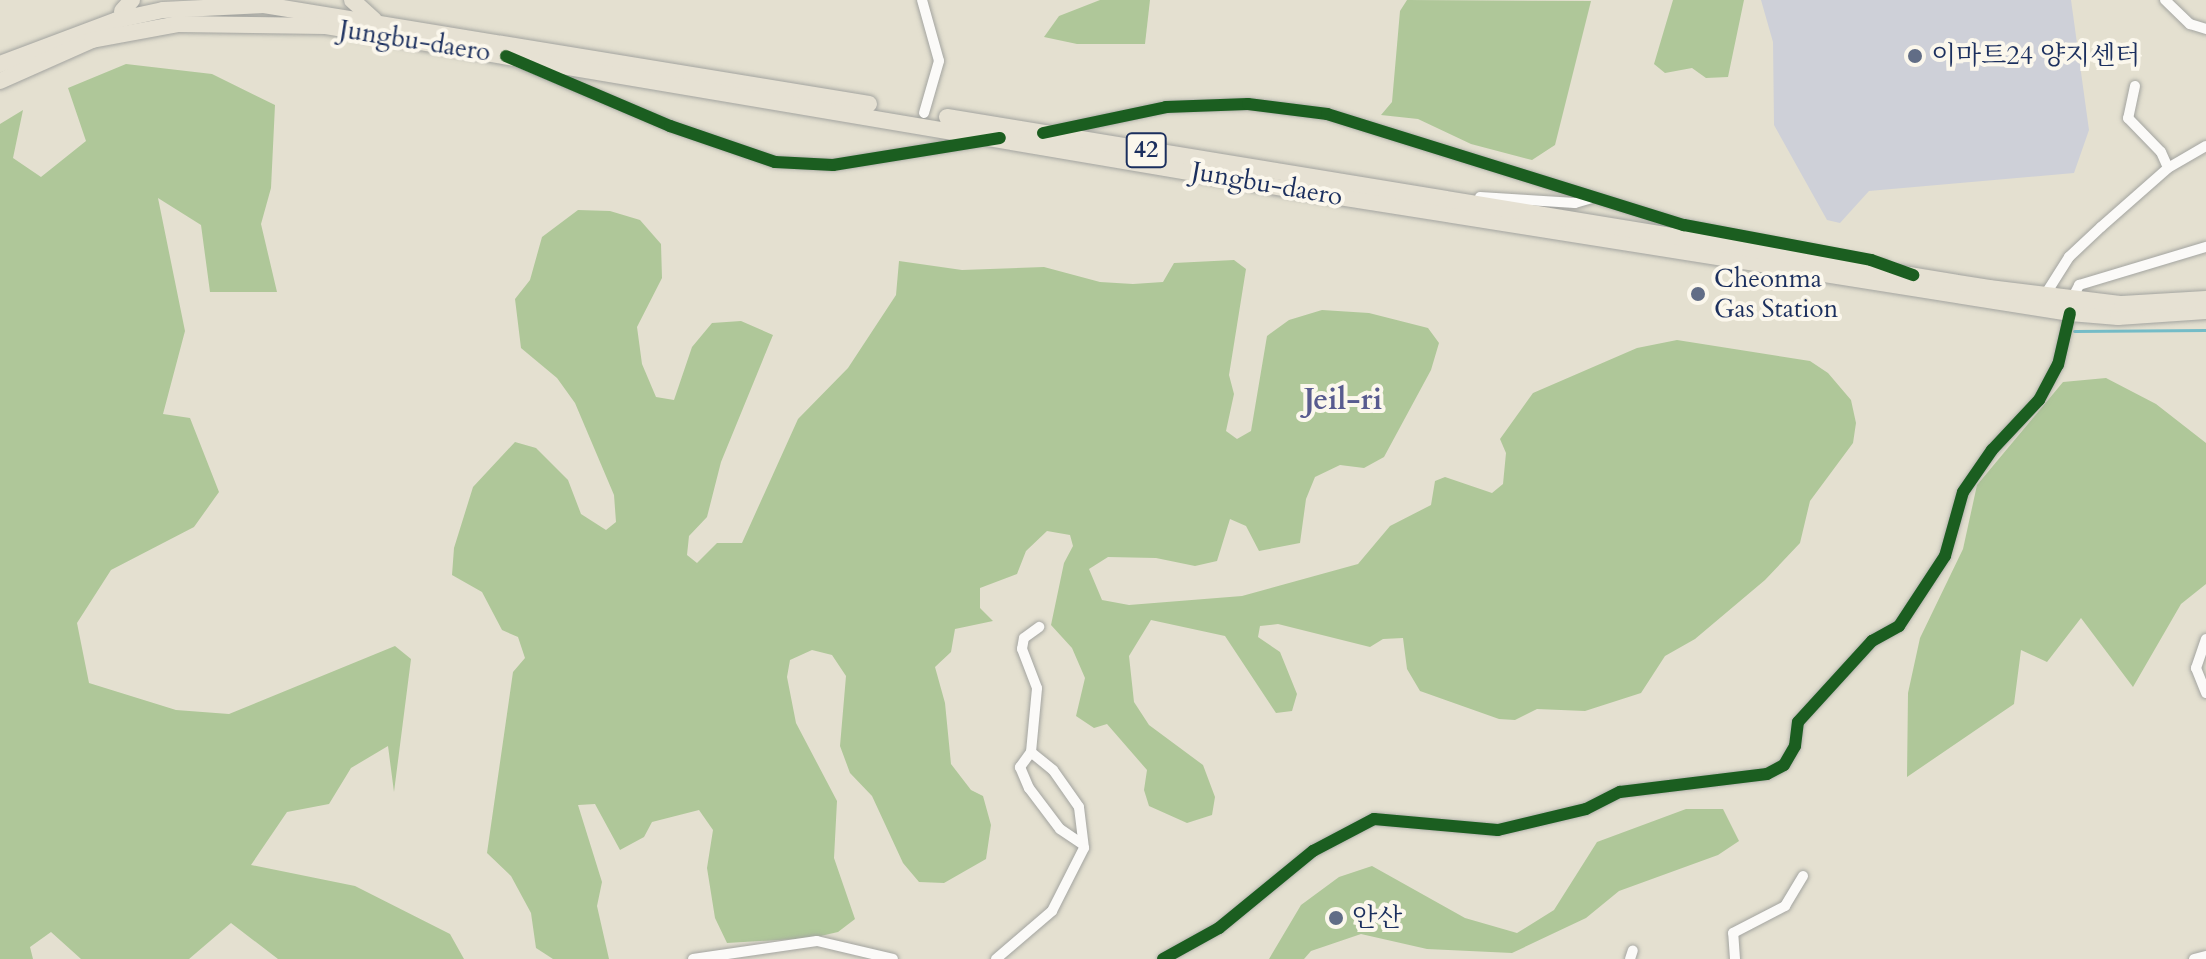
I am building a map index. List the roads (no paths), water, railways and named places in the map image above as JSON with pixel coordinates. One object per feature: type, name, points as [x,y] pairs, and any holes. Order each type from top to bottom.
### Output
[{"type":"main road","points":[[352,0],[375,21]]},
{"type":"main road","name":"Jungbu-daero","points":[[90,34],[124,8],[264,5],[2045,295],[2071,306],[2206,299]]},
{"type":"main road","name":"Jungbu-daero","points":[[90,34],[178,24],[244,22],[326,26],[1295,190],[2071,306],[2118,317],[2206,311]]},
{"type":"main road","points":[[0,53],[54,30],[90,34]]},
{"type":"main road","points":[[0,91],[90,34]]},
{"type":"main road","name":"42","points":[[0,64],[90,34]]},
{"type":"main road","name":"42","points":[[0,81],[90,34]]},
{"type":"street","points":[[922,0],[939,61],[924,113]]},
{"type":"street","points":[[2165,0],[2190,24],[2206,29]]},
{"type":"street","points":[[506,56],[670,126],[775,162],[833,165],[1000,138]]},
{"type":"street","points":[[2135,86],[2128,118],[2161,152],[2168,168]]},
{"type":"street","points":[[1043,133],[1166,107],[1248,104],[1381,128],[1684,225],[1871,260],[1913,275]]},
{"type":"street","points":[[2045,295],[2069,257],[2168,168],[2206,146]]},
{"type":"street","points":[[1443,198],[1575,203],[1593,198]]},
{"type":"street","points":[[1163,959],[1219,928],[1313,851],[1374,819],[1498,830],[1586,809],[1620,792],[1767,774],[1784,765],[1795,746],[1798,722],[1872,641],[1899,626],[1945,556],[1963,492],[1992,450],[2039,400],[2058,365],[2071,306],[2079,285],[2206,247]]},
{"type":"street","points":[[1039,627],[1024,638],[1022,649],[1037,688],[1031,752],[1020,767],[1029,788],[1060,829],[1082,844]]},
{"type":"street","points":[[2206,639],[2196,668],[2206,693]]},
{"type":"street","points":[[996,959],[1052,911],[1078,867],[1085,828],[1079,807],[1053,770],[1031,752]]},
{"type":"street","points":[[1735,959],[1733,933],[1785,906],[1803,876]]},
{"type":"street","points":[[693,959],[817,941],[893,959]]},
{"type":"street","points":[[2194,959],[2206,956]]},
{"type":"waterway","points":[[2074,331],[2206,330]]},
{"type":"place","name":"이마트24 양지센터","points":[[1915,56]]},
{"type":"place","name":"Cheonma Gas Station","points":[[1698,294]]},
{"type":"place","name":"안산","points":[[1336,918]]},
{"type":"district","name":"Jeil-ri","points":[[1343,400]]}]
